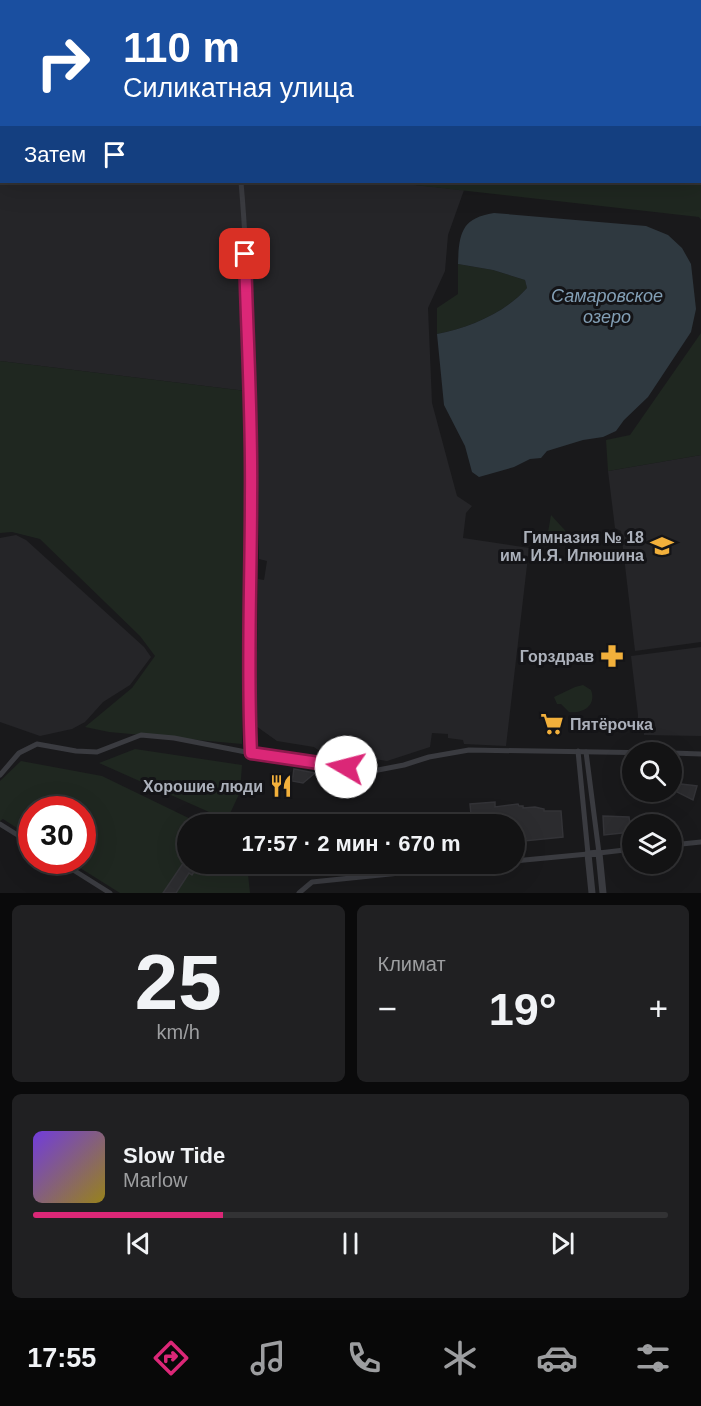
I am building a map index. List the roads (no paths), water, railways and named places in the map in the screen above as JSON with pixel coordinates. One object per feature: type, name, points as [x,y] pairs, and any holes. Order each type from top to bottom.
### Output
[{"type":"street","points":[[242,183],[250,375],[248,685],[251,753]]},
{"type":"street","points":[[0,775],[19,753],[29,747],[43,744],[76,751],[97,752],[141,735],[174,738],[251,753],[378,770],[404,765],[429,756],[469,750],[622,752]]},
{"type":"street","points":[[578,752],[592,893]]},
{"type":"street","points":[[586,752],[603,893]]},
{"type":"street","points":[[682,753],[701,754]]},
{"type":"street","points":[[0,824],[18,835]]},
{"type":"street","points":[[682,844],[701,842]]},
{"type":"street","points":[[525,860],[622,850]]},
{"type":"street","points":[[80,874],[110,893]]},
{"type":"street","points":[[299,893],[312,882],[390,874]]},
{"type":"water","name":"Самаровское озеро","points":[[494,213],[646,226],[668,235],[682,248],[691,264],[696,309],[691,332],[648,397],[616,431],[603,437],[583,440],[547,451],[541,458],[530,459],[514,467],[479,477],[472,472],[465,446],[444,405],[437,334],[486,318],[508,305],[527,288],[525,280],[493,270],[458,264],[459,244],[468,223],[483,215]]},
{"type":"place","name":"Гимназия № 18 им. И.Я. Илюшина","points":[[662,546]]},
{"type":"place","name":"Горздрав","points":[[612,656]]},
{"type":"place","name":"Пятёрочка","points":[[552,724]]},
{"type":"place","name":"Хорошие люди","points":[[281,786]]}]
